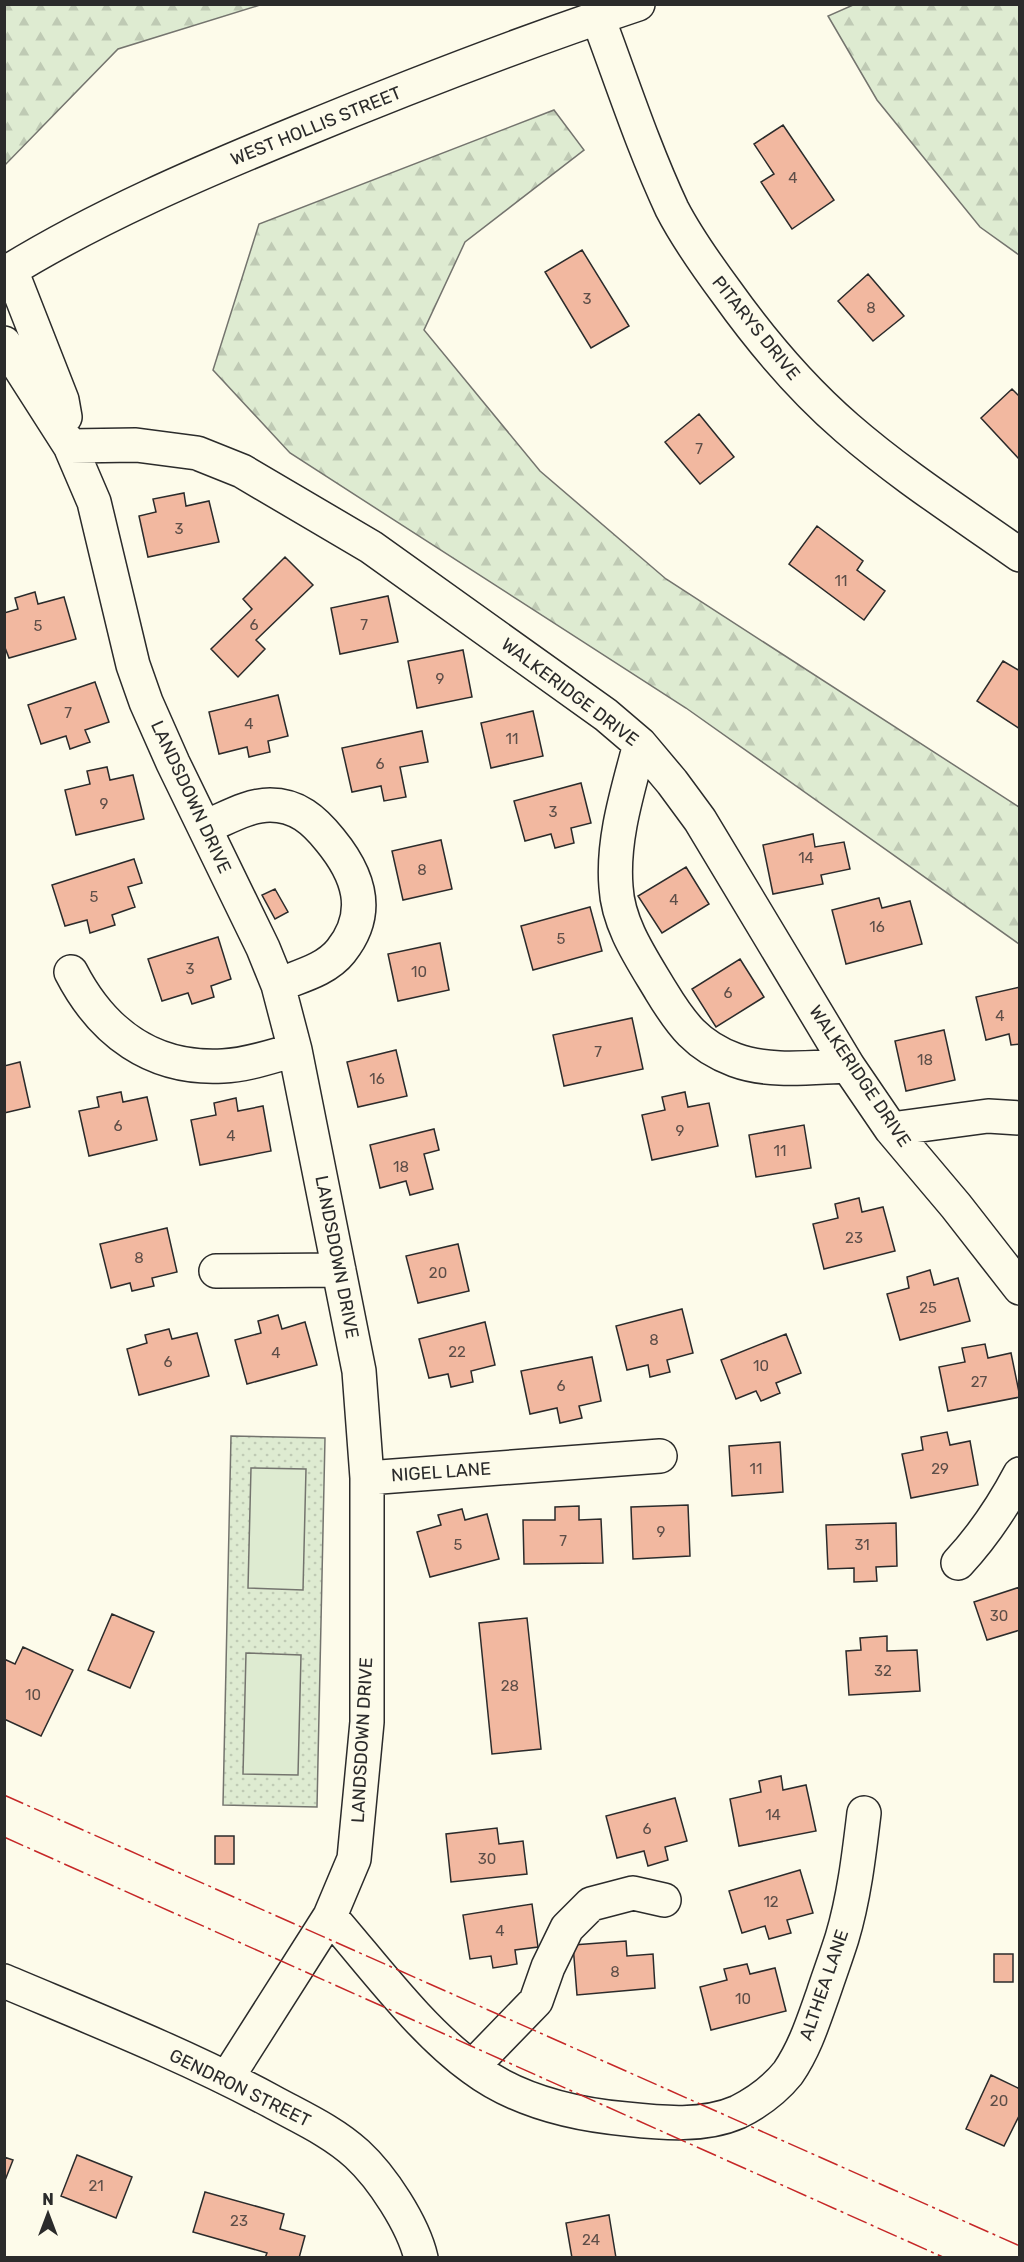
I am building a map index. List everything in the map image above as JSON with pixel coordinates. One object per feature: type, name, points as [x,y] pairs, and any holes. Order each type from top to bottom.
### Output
[{"type":"street","name":"WEST HOLLIS STREET","points":[[8,272],[90,227],[210,169],[369,104],[638,4]]},
{"type":"street","name":"PITARYS DRIVE","points":[[598,18],[673,211],[705,264],[742,314],[792,375],[848,429],[909,476],[1020,555]]},
{"type":"street","name":"LANDSDOWN DRIVE","points":[[8,272],[62,400],[70,446]]},
{"type":"street","name":"LANDSDOWN DRIVE","points":[[4,343],[70,446],[94,502],[133,665],[155,722],[263,948],[278,985],[295,1050],[359,1371],[367,1478],[367,1722],[354,1859],[330,1916],[227,2078]]},
{"type":"street","name":"WALKERIDGE DRIVE","points":[[70,446],[136,445],[197,453],[242,471],[371,547],[565,684],[640,744],[700,820],[848,1066],[891,1129],[956,1206],[1020,1288]]},
{"type":"street","points":[[640,744],[622,815],[617,851],[616,887],[623,918],[636,950],[676,1015],[690,1033],[708,1048],[737,1061],[759,1066],[781,1067],[848,1066]]},
{"type":"street","points":[[205,826],[250,808],[268,805],[287,807],[305,814],[318,825],[344,856],[352,871],[357,886],[358,915],[349,940],[331,962],[278,985]]},
{"type":"street","points":[[71,972],[82,993],[96,1012],[132,1043],[153,1054],[188,1064],[224,1066],[247,1063],[295,1050]]},
{"type":"street","points":[[891,1129],[988,1116],[1020,1119]]},
{"type":"street","points":[[216,1271],[339,1270]]},
{"type":"street","name":"NIGEL LANE","points":[[367,1478],[660,1456]]},
{"type":"street","points":[[958,1563],[982,1537],[1020,1474]]},
{"type":"street","name":"ALTHEA LANE","points":[[330,1916],[438,2038],[472,2067],[511,2092],[557,2108],[609,2118],[661,2123],[707,2121],[737,2112],[765,2095],[786,2074],[806,2044],[842,1937],[859,1859],[864,1813]]},
{"type":"street","points":[[472,2067],[536,2001],[548,1967],[567,1928],[591,1904],[633,1893],[664,1900]]},
{"type":"street","name":"GENDRON STREET","points":[[4,1981],[227,2078],[320,2127],[357,2154],[384,2185],[406,2220],[421,2258]]},
{"type":"green space","points":[[5,4],[260,5],[118,49],[5,165]]},
{"type":"green space","points":[[853,5],[1019,5],[1019,255],[980,227],[877,100],[828,16]]},
{"type":"green space","points":[[554,110],[584,150],[465,242],[424,330],[540,471],[666,579],[1019,807],[1019,944],[686,708],[290,453],[213,370],[259,224]]},
{"type":"green space","points":[[231,1436],[325,1438],[317,1807],[223,1805]]},
{"type":"green space","points":[[251,1468],[306,1469],[303,1590],[248,1588]]},
{"type":"green space","points":[[246,1653],[301,1655],[298,1775],[243,1774]]},
{"type":"building","points":[[783,125],[834,200],[792,229],[761,182],[774,174],[754,144]]},
{"type":"building","points":[[582,250],[629,326],[591,348],[545,272]]},
{"type":"building","points":[[868,274],[904,316],[873,341],[838,301]]},
{"type":"building","points":[[1012,389],[1020,397],[1019,459],[981,418]]},
{"type":"building","points":[[699,414],[734,457],[700,484],[665,442]]},
{"type":"building","points":[[184,493],[186,506],[209,501],[219,542],[148,557],[139,516],[156,512],[153,499]]},
{"type":"building","points":[[817,526],[863,561],[857,570],[885,591],[864,620],[789,564]]},
{"type":"building","points":[[285,557],[313,585],[256,640],[265,649],[238,677],[211,649],[252,609],[243,599]]},
{"type":"building","points":[[35,592],[38,604],[64,597],[76,639],[9,658],[4,645],[4,613],[18,609],[15,598]]},
{"type":"building","points":[[388,596],[398,642],[340,654],[331,608]]},
{"type":"building","points":[[463,650],[472,697],[417,708],[408,661]]},
{"type":"building","points":[[1003,661],[1020,671],[1020,729],[977,701]]},
{"type":"building","points":[[95,682],[109,722],[85,730],[90,742],[70,749],[66,736],[41,744],[28,705]]},
{"type":"building","points":[[278,695],[288,736],[268,741],[270,752],[249,757],[247,747],[219,754],[209,712]]},
{"type":"building","points":[[533,711],[543,756],[491,768],[481,723]]},
{"type":"building","points":[[422,731],[428,762],[400,767],[406,797],[384,801],[381,786],[352,792],[342,748]]},
{"type":"building","points":[[107,767],[110,780],[133,775],[144,819],[76,835],[65,790],[90,784],[87,771]]},
{"type":"building","points":[[581,783],[591,823],[571,828],[574,843],[555,848],[551,834],[525,841],[514,801]]},
{"type":"building","points":[[813,834],[815,847],[844,842],[850,869],[821,875],[823,884],[773,894],[763,845]]},
{"type":"building","points":[[441,840],[452,889],[403,900],[392,851]]},
{"type":"building","points":[[134,859],[142,883],[128,887],[135,907],[112,915],[115,925],[90,933],[87,920],[65,926],[52,885]]},
{"type":"building","points":[[686,867],[709,904],[662,933],[638,896]]},
{"type":"building","points":[[275,889],[288,912],[275,919],[262,895]]},
{"type":"building","points":[[879,898],[882,908],[910,901],[922,944],[846,964],[832,910]]},
{"type":"building","points":[[590,907],[602,951],[533,970],[521,926]]},
{"type":"building","points":[[218,937],[231,979],[211,986],[214,997],[192,1004],[188,993],[162,1001],[148,959]]},
{"type":"building","points":[[440,943],[449,990],[398,1001],[388,954]]},
{"type":"building","points":[[740,959],[764,997],[716,1027],[692,989]]},
{"type":"building","points":[[1020,987],[1020,1044],[1011,1045],[1009,1034],[986,1040],[976,997]]},
{"type":"building","points":[[632,1018],[643,1069],[564,1086],[553,1035]]},
{"type":"building","points":[[944,1030],[955,1080],[906,1091],[895,1041]]},
{"type":"building","points":[[396,1050],[407,1096],[358,1107],[347,1062]]},
{"type":"building","points":[[20,1062],[30,1107],[4,1113],[4,1066]]},
{"type":"building","points":[[121,1092],[123,1102],[147,1097],[157,1140],[89,1156],[79,1111],[99,1107],[97,1097]]},
{"type":"building","points":[[685,1092],[688,1107],[709,1103],[718,1146],[652,1160],[642,1115],[665,1110],[662,1097]]},
{"type":"building","points":[[236,1098],[238,1111],[263,1106],[271,1151],[200,1165],[191,1120],[216,1115],[214,1103]]},
{"type":"building","points":[[804,1125],[811,1168],[756,1177],[749,1135]]},
{"type":"building","points":[[434,1129],[439,1150],[424,1154],[433,1189],[410,1195],[406,1181],[380,1188],[370,1145]]},
{"type":"building","points":[[859,1198],[862,1212],[883,1207],[895,1251],[824,1269],[813,1224],[838,1218],[835,1204]]},
{"type":"building","points":[[167,1228],[177,1272],[152,1278],[154,1286],[132,1291],[130,1283],[111,1288],[100,1244]]},
{"type":"building","points":[[458,1244],[469,1291],[418,1303],[406,1256]]},
{"type":"building","points":[[930,1270],[934,1285],[958,1278],[970,1321],[900,1340],[887,1294],[909,1288],[907,1277]]},
{"type":"building","points":[[682,1309],[693,1353],[667,1360],[670,1372],[650,1377],[648,1365],[627,1370],[616,1326]]},
{"type":"building","points":[[278,1315],[282,1329],[305,1322],[317,1365],[247,1384],[235,1340],[261,1333],[258,1321]]},
{"type":"building","points":[[485,1322],[495,1365],[471,1371],[473,1382],[451,1387],[448,1374],[429,1378],[419,1339]]},
{"type":"building","points":[[169,1329],[172,1339],[197,1333],[209,1376],[139,1395],[127,1349],[147,1343],[145,1335]]},
{"type":"building","points":[[786,1334],[801,1373],[776,1383],[780,1393],[761,1401],[756,1391],[736,1399],[721,1360]]},
{"type":"building","points":[[985,1344],[988,1358],[1011,1353],[1020,1397],[948,1411],[939,1367],[965,1362],[962,1348]]},
{"type":"building","points":[[592,1357],[601,1401],[579,1406],[582,1418],[560,1423],[557,1408],[530,1414],[521,1371]]},
{"type":"building","points":[[947,1432],[950,1445],[970,1441],[978,1485],[911,1498],[902,1454],[923,1450],[921,1437]]},
{"type":"building","points":[[780,1442],[783,1492],[732,1496],[729,1446]]},
{"type":"building","points":[[688,1505],[690,1556],[633,1559],[631,1507]]},
{"type":"building","points":[[579,1506],[579,1520],[601,1519],[603,1563],[524,1564],[523,1520],[555,1520],[555,1507]]},
{"type":"building","points":[[462,1509],[465,1520],[487,1514],[499,1559],[430,1577],[417,1532],[441,1525],[438,1515]]},
{"type":"building","points":[[896,1523],[897,1566],[876,1567],[877,1581],[854,1582],[854,1568],[828,1569],[826,1525]]},
{"type":"building","points":[[1020,1587],[1020,1630],[987,1640],[974,1602]]},
{"type":"building","points":[[112,1614],[154,1632],[130,1688],[88,1670]]},
{"type":"building","points":[[527,1618],[541,1749],[492,1754],[479,1623]]},
{"type":"building","points":[[887,1636],[887,1651],[917,1650],[920,1691],[849,1695],[846,1651],[861,1650],[860,1638]]},
{"type":"building","points":[[23,1647],[73,1670],[41,1736],[4,1719],[4,1659],[15,1664]]},
{"type":"building","points":[[781,1776],[783,1790],[806,1785],[816,1831],[739,1846],[730,1799],[761,1792],[759,1781]]},
{"type":"building","points":[[675,1798],[687,1841],[665,1847],[668,1860],[648,1866],[644,1851],[617,1858],[606,1816]]},
{"type":"building","points":[[497,1828],[499,1844],[523,1841],[527,1874],[451,1882],[446,1834]]},
{"type":"building","points":[[215,1836],[234,1836],[234,1864],[215,1864]]},
{"type":"building","points":[[800,1870],[813,1913],[787,1920],[791,1933],[769,1939],[765,1926],[742,1933],[729,1891]]},
{"type":"building","points":[[532,1904],[538,1947],[515,1950],[517,1964],[493,1968],[491,1956],[470,1959],[463,1915]]},
{"type":"building","points":[[626,1941],[627,1956],[653,1954],[655,1988],[577,1995],[573,1945]]},
{"type":"building","points":[[994,1954],[1013,1954],[1013,1982],[994,1982]]},
{"type":"building","points":[[747,1964],[750,1974],[775,1968],[786,2011],[711,2030],[700,1987],[727,1980],[724,1969]]},
{"type":"building","points":[[991,2075],[1020,2089],[1020,2114],[1004,2146],[966,2129]]},
{"type":"building","points":[[77,2155],[132,2177],[116,2218],[61,2196]]},
{"type":"building","points":[[4,2157],[13,2160],[4,2183]]},
{"type":"building","points":[[205,2192],[284,2214],[280,2229],[305,2236],[299,2258],[265,2258],[267,2253],[193,2232]]},
{"type":"building","points":[[609,2215],[616,2258],[572,2258],[566,2223]]},
{"type":"power","points":[[4,1795],[1020,2246]]},
{"type":"power","points":[[4,1837],[945,2258]]}]
